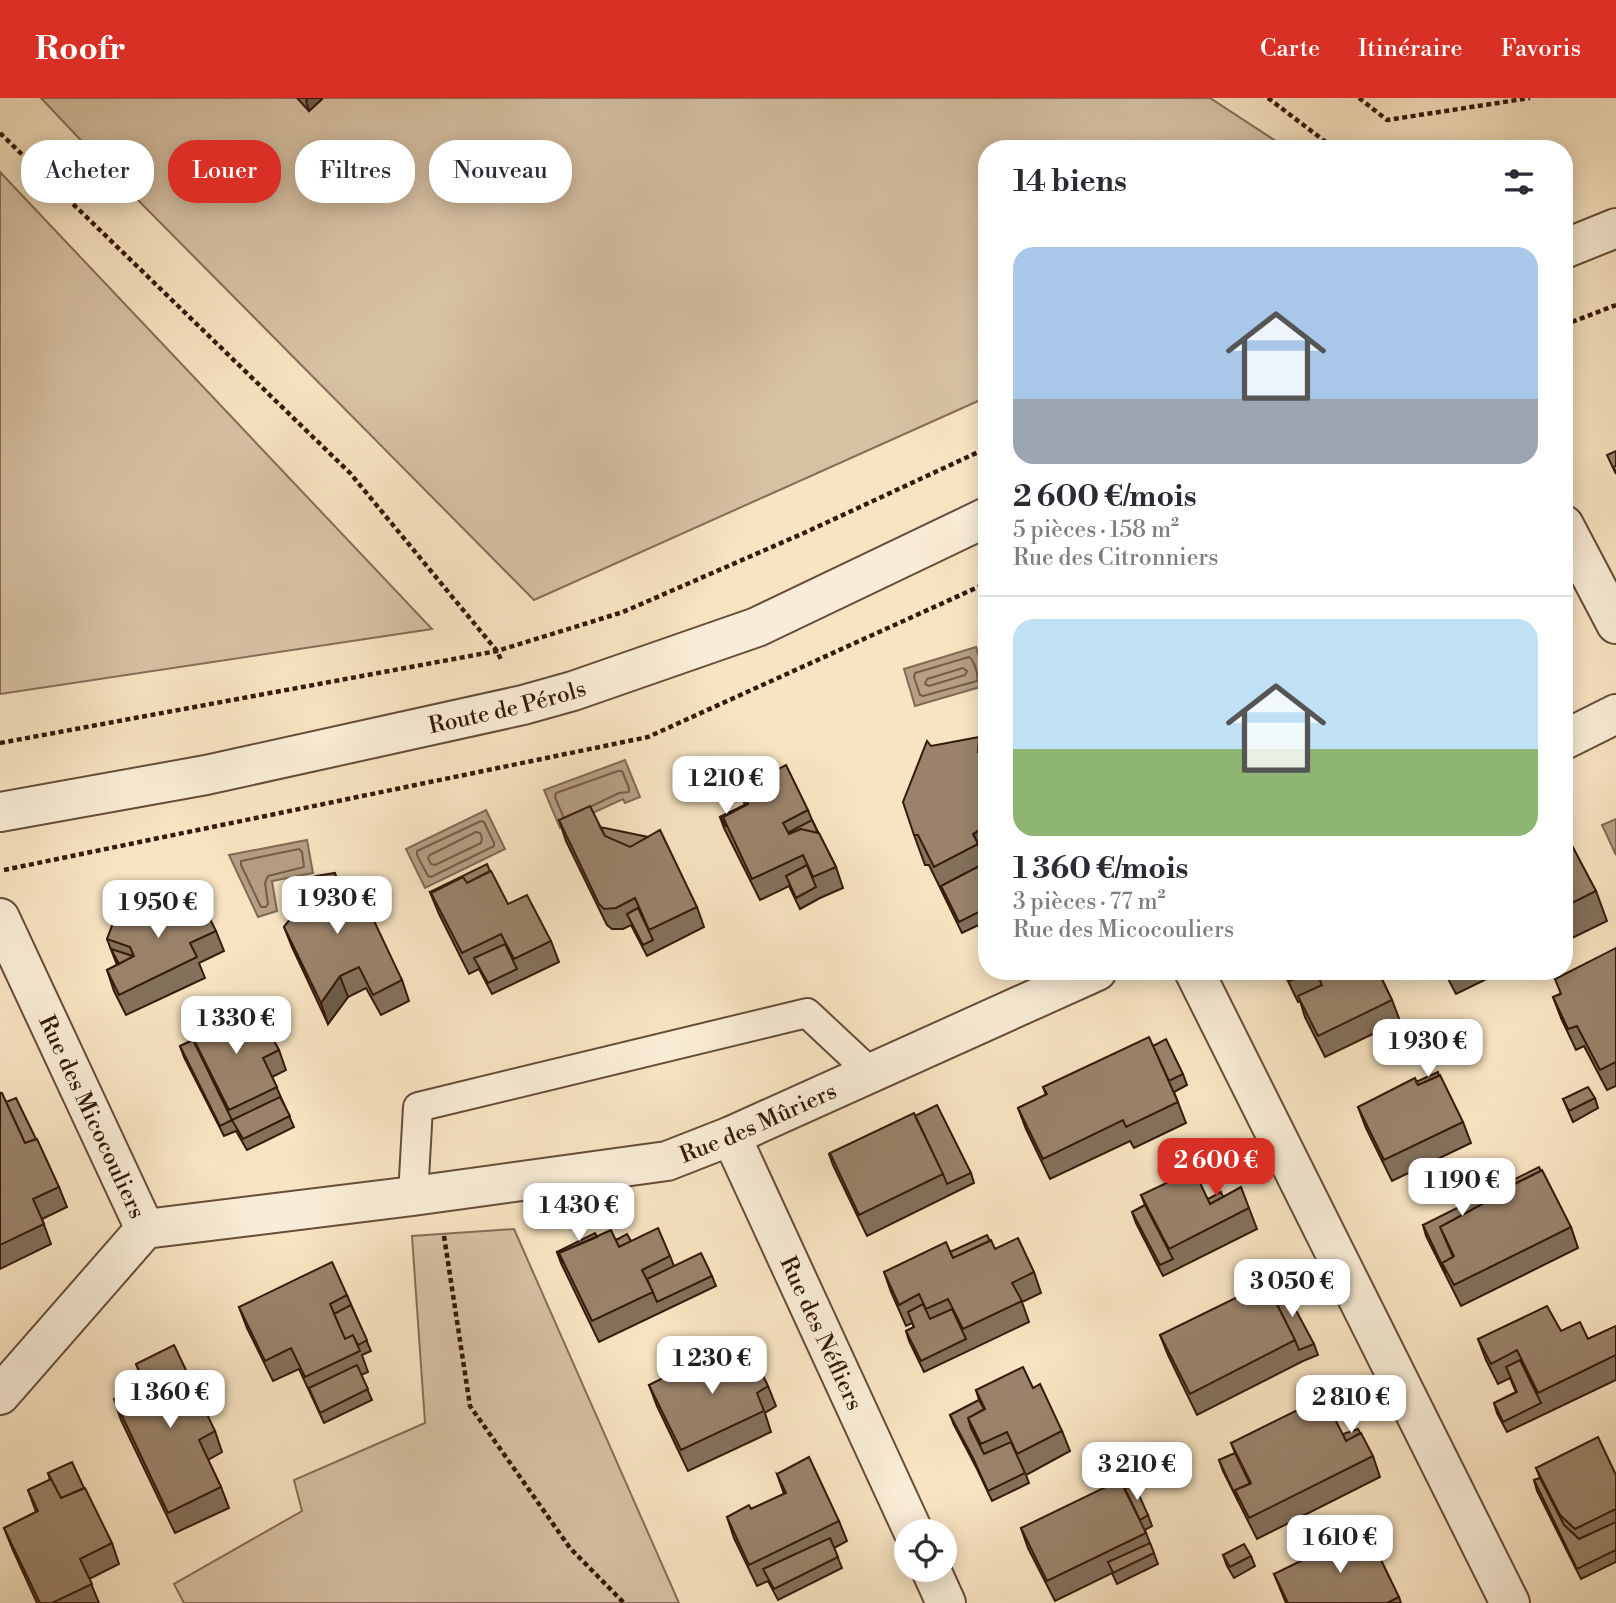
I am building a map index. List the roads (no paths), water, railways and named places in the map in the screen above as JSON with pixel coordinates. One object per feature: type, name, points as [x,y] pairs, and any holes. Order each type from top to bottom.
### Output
[{"type":"street","points":[[1573,245],[1616,228]]},
{"type":"street","name":"Route de Pérols","points":[[0,812],[206,775],[523,705],[573,691],[757,627],[978,521]]},
{"type":"street","points":[[1573,542],[1616,624]]},
{"type":"street","points":[[1573,736],[1616,714]]},
{"type":"street","name":"Rue des Micocouliers","points":[[0,918],[145,1229],[0,1395]]},
{"type":"street","name":"Rue des Mûriers","points":[[145,1229],[667,1161],[730,1136],[1077,980]]},
{"type":"street","points":[[1198,980],[1510,1603]]},
{"type":"street","name":"Rue des Néfliers","points":[[730,1136],[907,1519]]},
{"type":"street","points":[[936,1582],[946,1603]]},
{"type":"lane","points":[[425,1194],[418,1107],[807,1013],[870,1072]]},
{"type":"water","points":[[976,647],[978,688],[915,706],[904,669]]},
{"type":"water","points":[[625,760],[640,797],[625,803],[623,799],[560,828],[544,790]]},
{"type":"water","points":[[486,810],[505,849],[425,888],[406,849]]},
{"type":"water","points":[[1616,819],[1616,855],[1602,825]]},
{"type":"water","points":[[307,840],[313,873],[272,881],[277,911],[258,917],[229,855]]}]
